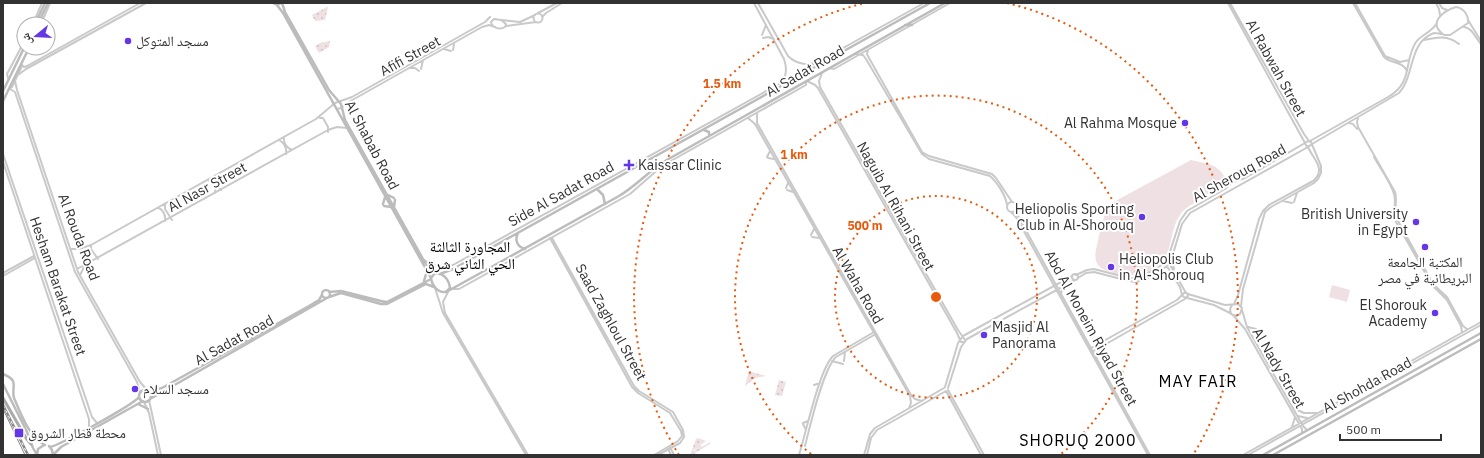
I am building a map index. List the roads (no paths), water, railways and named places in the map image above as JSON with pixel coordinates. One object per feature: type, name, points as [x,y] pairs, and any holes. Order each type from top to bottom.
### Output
[{"type":"main road","points":[[40,16],[46,3]]},
{"type":"main road","points":[[273,3],[277,5],[282,3]]},
{"type":"main road","name":"Al Shabab Road","points":[[282,3],[285,12],[329,90],[340,102],[345,120],[431,278]]},
{"type":"main road","name":"Al Sadat Road","points":[[439,273],[453,269],[518,233],[566,204],[625,173],[651,157],[704,130],[930,3]]},
{"type":"main road","name":"Al Sadat Road","points":[[448,291],[472,280],[538,241],[605,204],[621,197],[660,164],[945,3]]},
{"type":"main road","name":"Al Shabab Road","points":[[277,5],[283,13],[386,195]]},
{"type":"main road","points":[[908,15],[911,11]]},
{"type":"main road","points":[[924,18],[926,14]]},
{"type":"main road","points":[[905,25],[912,25]]},
{"type":"main road","points":[[884,29],[884,34],[888,35]]},
{"type":"main road","points":[[894,35],[897,30]]},
{"type":"main road","points":[[875,34],[880,35],[879,40]]},
{"type":"main road","points":[[4,90],[8,78],[20,56]]},
{"type":"main road","points":[[3,101],[25,56]]},
{"type":"main road","points":[[813,64],[822,64]]},
{"type":"main road","points":[[767,94],[771,89]]},
{"type":"main road","points":[[712,125],[712,130],[717,132]]},
{"type":"main road","points":[[704,130],[708,132],[708,137]]},
{"type":"main road","points":[[690,134],[694,135]]},
{"type":"main road","points":[[620,173],[625,173]]},
{"type":"main road","points":[[596,189],[603,196],[605,204]]},
{"type":"main road","points":[[386,195],[395,199],[393,208],[383,205],[386,195]]},
{"type":"main road","name":"Al Shabab Road","points":[[393,208],[428,267],[439,273]]},
{"type":"main road","points":[[562,232],[563,228]]},
{"type":"main road","points":[[518,233],[516,238],[517,244],[525,249]]},
{"type":"main road","points":[[538,241],[543,242]]},
{"type":"main road","points":[[487,246],[492,247]]},
{"type":"main road","points":[[424,282],[427,270]]},
{"type":"main road","points":[[439,273],[449,283],[450,287],[448,291],[443,293],[434,287],[431,278],[433,274],[439,273]]},
{"type":"main road","name":"Al Sadat Road","points":[[150,399],[270,329],[328,298],[341,293],[384,305],[431,278]]},
{"type":"main road","name":"Al Sadat Road","points":[[329,292],[341,291],[384,302],[397,298],[426,284],[434,287]]},
{"type":"main road","points":[[325,291],[329,292],[330,295],[328,298],[322,295],[325,291]]},
{"type":"main road","name":"Al Sadat Road","points":[[306,309],[319,300],[322,295]]},
{"type":"main road","name":"Al Shohda Road","points":[[1263,455],[1481,333]]},
{"type":"main road","name":"Al Shohda Road","points":[[1273,455],[1481,339]]},
{"type":"main road","name":"Al Sadat Road","points":[[147,390],[159,390],[221,357]]},
{"type":"main road","points":[[4,374],[13,380],[15,400],[32,434],[37,441],[50,447],[53,451],[53,455]]},
{"type":"main road","points":[[3,384],[27,432],[31,444]]},
{"type":"main road","points":[[53,455],[71,440],[83,433],[119,412],[137,400],[140,392],[143,390],[147,390],[150,393],[150,399],[143,401],[138,404],[119,412],[96,423],[83,433]]},
{"type":"main road","points":[[8,393],[13,392]]},
{"type":"main road","points":[[1374,393],[1376,396],[1382,394]]},
{"type":"main road","points":[[139,397],[143,401]]},
{"type":"main road","points":[[1362,400],[1369,398],[1371,400]]},
{"type":"main road","points":[[4,399],[37,455]]},
{"type":"main road","points":[[138,404],[148,410]]},
{"type":"main road","points":[[50,447],[71,440]]},
{"type":"main road","points":[[37,455],[38,449],[45,445]]},
{"type":"street","points":[[40,16],[46,3]]},
{"type":"street","points":[[22,63],[24,67],[28,67],[139,5],[146,3]]},
{"type":"street","points":[[490,20],[510,20],[522,22],[557,3]]},
{"type":"street","points":[[501,20],[506,23],[505,27],[530,22],[540,22],[542,17],[547,12],[562,3]]},
{"type":"street","points":[[754,3],[785,62],[788,61],[789,58]]},
{"type":"street","points":[[758,3],[789,58],[800,63],[813,64],[924,3]]},
{"type":"street","points":[[829,68],[834,69],[950,3]]},
{"type":"street","name":"Al Rabwah Street","points":[[1229,3],[1303,134],[1311,144],[1320,164],[1321,173],[1316,182],[1303,188]]},
{"type":"street","points":[[1354,3],[1385,56],[1400,63],[1407,71]]},
{"type":"street","points":[[1438,4],[1443,9],[1448,11]]},
{"type":"street","points":[[1386,100],[1401,87],[1417,40],[1433,30],[1437,24],[1440,15],[1438,4]]},
{"type":"street","points":[[1440,15],[1455,8],[1460,8],[1465,13],[1481,44]]},
{"type":"street","points":[[536,14],[540,14],[542,17]]},
{"type":"street","points":[[536,14],[533,19],[536,22]]},
{"type":"street","points":[[490,17],[491,24],[495,27]]},
{"type":"street","name":"Afifi Street","points":[[337,109],[340,109],[346,102],[490,20]]},
{"type":"street","points":[[510,20],[509,23],[511,25]]},
{"type":"street","points":[[1309,141],[1397,95],[1404,87],[1418,46],[1423,40],[1434,33],[1450,35],[1467,24],[1468,20]]},
{"type":"street","points":[[762,35],[766,24]]},
{"type":"street","points":[[1437,24],[1439,30],[1443,34]]},
{"type":"street","name":"Afifi Street","points":[[378,84],[484,26],[489,25],[502,28],[505,27]]},
{"type":"street","points":[[1462,27],[1470,29],[1481,41]]},
{"type":"street","points":[[763,38],[768,37],[774,40]]},
{"type":"street","points":[[1423,40],[1440,37],[1449,38],[1459,44]]},
{"type":"street","points":[[443,49],[452,50],[455,42]]},
{"type":"street","points":[[868,50],[868,59],[922,152],[929,156],[956,165],[992,174],[998,180],[1008,200],[1016,205],[1016,210],[1011,212],[1007,210],[1008,200]]},
{"type":"street","points":[[855,54],[864,56],[868,59]]},
{"type":"street","points":[[8,78],[7,74],[17,56]]},
{"type":"street","points":[[18,75],[46,56]]},
{"type":"street","points":[[408,68],[420,70],[424,60]]},
{"type":"street","points":[[1400,63],[1410,60]]},
{"type":"street","name":"Side Al Sadat Road","points":[[566,204],[771,89],[783,80],[786,69],[785,62]]},
{"type":"street","points":[[16,91],[9,89],[18,75],[22,63]]},
{"type":"street","points":[[819,88],[819,78],[822,72]]},
{"type":"street","name":"Al Rouda Road","points":[[15,81],[16,91],[70,249],[71,257]]},
{"type":"street","points":[[472,280],[562,232],[621,197],[634,192],[662,166],[806,85],[806,81]]},
{"type":"street","name":"Naguib Al Rihani Street","points":[[806,81],[819,88],[945,309],[955,328],[959,340]]},
{"type":"street","name":"Afifi Street","points":[[334,104],[346,102]]},
{"type":"street","name":"Al Nasr Street","points":[[70,249],[79,249],[91,245],[146,213],[165,204],[186,190],[208,180],[249,155],[319,118],[334,104]]},
{"type":"street","name":"Al Waha Road","points":[[757,112],[757,124],[770,150],[889,358]]},
{"type":"street","points":[[1311,144],[1358,118],[1361,114]]},
{"type":"street","points":[[319,118],[324,119],[328,127],[328,131]]},
{"type":"street","points":[[742,118],[747,118]]},
{"type":"street","name":"Al Waha Road","points":[[747,118],[757,124],[898,374],[909,394],[911,401],[909,408]]},
{"type":"street","points":[[1358,118],[1358,127],[1396,196],[1396,216],[1403,232],[1435,287],[1446,295],[1461,326],[1462,332]]},
{"type":"street","points":[[1349,123],[1356,128],[1370,150]]},
{"type":"street","name":"Al Nasr Street","points":[[76,270],[105,256],[328,131],[339,127],[347,128]]},
{"type":"street","name":"Al Rabwah Street","points":[[1303,134],[1305,143],[1317,163],[1319,170],[1314,179],[1303,188]]},
{"type":"street","points":[[284,137],[287,147],[292,150]]},
{"type":"street","points":[[278,140],[282,142],[286,148],[286,154]]},
{"type":"street","name":"Al Sherouq Road","points":[[1078,278],[1094,272],[1122,278],[1142,277],[1156,269],[1166,262],[1180,222],[1187,211],[1233,182],[1245,178],[1309,141]]},
{"type":"street","name":"Al Sherouq Road","points":[[1076,275],[1087,270],[1094,269],[1133,282],[1144,280],[1170,264],[1182,224],[1190,213],[1311,144]]},
{"type":"street","points":[[770,150],[768,157],[775,159]]},
{"type":"street","name":"Hesham Barakat Street","points":[[3,154],[48,293]]},
{"type":"street","name":"Hesham Barakat Street","points":[[3,162],[21,210],[32,249],[36,256],[90,418],[89,428]]},
{"type":"street","points":[[214,176],[214,181],[222,190]]},
{"type":"street","points":[[208,180],[211,181],[215,187],[215,193]]},
{"type":"street","points":[[788,181],[786,189],[793,192]]},
{"type":"street","points":[[1166,262],[1167,267],[1179,286],[1182,295],[1186,298],[1216,306],[1232,314],[1239,315],[1242,310],[1243,289],[1263,211],[1267,207],[1303,188]]},
{"type":"street","points":[[1232,314],[1230,309],[1239,294],[1261,220],[1267,210],[1303,188]]},
{"type":"street","points":[[1282,201],[1293,202],[1298,192]]},
{"type":"street","name":"Al Rouda Road","points":[[53,201],[76,270],[105,324],[139,380],[147,390]]},
{"type":"street","points":[[1007,205],[1012,202]]},
{"type":"street","points":[[165,204],[165,209],[172,219]]},
{"type":"street","points":[[158,208],[161,209],[165,215],[165,221]]},
{"type":"street","name":"Abd Al Moneim Riyad Street","points":[[1016,210],[1016,214],[1070,311]]},
{"type":"street","name":"Abd Al Moneim Riyad Street","points":[[1011,212],[1016,214]]},
{"type":"street","name":"Side Al Sadat Road","points":[[423,259],[438,267],[453,265],[531,224]]},
{"type":"street","points":[[814,228],[812,236],[820,238]]},
{"type":"street","name":"Saad Zaghloul Street","points":[[551,238],[634,386],[639,391],[675,414],[684,432],[683,439],[680,444],[670,451],[658,455]]},
{"type":"street","points":[[91,245],[91,249],[98,259]]},
{"type":"street","points":[[29,260],[32,249]]},
{"type":"street","points":[[3,274],[36,256]]},
{"type":"street","points":[[1172,257],[1174,272]]},
{"type":"street","points":[[29,260],[38,265]]},
{"type":"street","points":[[1090,349],[1188,297],[1170,264],[1166,262]]},
{"type":"street","points":[[80,276],[81,271],[86,265]]},
{"type":"street","name":"Al Rouda Road","points":[[76,270],[105,324]]},
{"type":"street","points":[[865,455],[872,436],[877,430],[947,390],[961,347],[965,341],[1057,287],[1074,274],[1076,275],[1078,278],[1075,280],[1057,287],[963,336],[959,340],[944,388]]},
{"type":"street","points":[[1072,276],[1072,279],[1075,280]]},
{"type":"street","points":[[1061,292],[1065,285]]},
{"type":"street","points":[[434,287],[443,313],[527,455]]},
{"type":"street","name":"Abd Al Moneim Riyad Street","points":[[1057,287],[1149,455]]},
{"type":"street","points":[[448,291],[443,302],[445,313],[527,455]]},
{"type":"street","points":[[1092,352],[1178,300],[1182,295],[1187,294],[1223,305],[1238,304],[1241,306]]},
{"type":"street","points":[[1450,304],[1467,329]]},
{"type":"street","name":"Al Nady Street","points":[[1242,310],[1247,327],[1266,363]]},
{"type":"street","name":"Al Nady Street","points":[[1232,314],[1245,329],[1293,408],[1296,416]]},
{"type":"street","points":[[1449,341],[1467,329],[1480,324]]},
{"type":"street","points":[[1248,455],[1480,324]]},
{"type":"street","points":[[799,455],[804,446],[822,387],[832,361],[868,337],[870,327]]},
{"type":"street","points":[[1247,327],[1257,331],[1255,341]]},
{"type":"street","name":"Naguib Al Rihani Street","points":[[955,328],[963,336],[965,341]]},
{"type":"street","name":"Al Rouda Road","points":[[108,329],[137,382],[140,392]]},
{"type":"street","points":[[804,446],[806,431],[820,382],[829,361],[833,356],[875,333]]},
{"type":"street","points":[[868,337],[878,341]]},
{"type":"street","points":[[959,340],[965,341]]},
{"type":"street","points":[[832,361],[843,362],[845,352]]},
{"type":"street","name":"Al Nady Street","points":[[1268,366],[1301,424],[1309,430]]},
{"type":"street","points":[[1243,455],[1379,380]]},
{"type":"street","points":[[814,385],[820,382]]},
{"type":"street","points":[[865,455],[869,437],[873,430],[947,386],[947,390],[983,455]]},
{"type":"street","name":"Al Waha Road","points":[[909,394],[915,399],[922,401]]},
{"type":"street","points":[[150,399],[156,441]]},
{"type":"street","points":[[143,401],[148,410],[159,455]]},
{"type":"street","points":[[1293,408],[1304,413],[1319,412]]},
{"type":"street","points":[[1291,428],[1296,416],[1308,418]]},
{"type":"street","name":"Hesham Barakat Street","points":[[90,418],[96,423]]},
{"type":"street","points":[[806,431],[803,424],[809,420]]},
{"type":"street","name":"Al Nady Street","points":[[1301,424],[1302,433]]},
{"type":"street","name":"Saad Zaghloul Street","points":[[654,455],[670,451]]},
{"type":"tram line","points":[[3,409],[25,455]]},
{"type":"railway","points":[[3,405],[28,455]]},
{"type":"place","name":"مسجد المتوكل","points":[[128,41]]},
{"type":"place","name":"Al Rahma Mosque","points":[[1185,123]]},
{"type":"place","name":"Kaissar Clinic","points":[[629,165]]},
{"type":"place","name":"Heliopolis Sporting Club in Al-Shorouq","points":[[1142,217]]},
{"type":"place","name":"British University in Egypt","points":[[1416,222]]},
{"type":"place","name":"المكتبة الجامعة البريطانية في مصر","points":[[1425,247]]},
{"type":"place","name":"Heliopolis Club in Al-Shorouq","points":[[1111,267]]},
{"type":"place","name":"El Shorouk Academy","points":[[1435,313]]},
{"type":"place","name":"Masjid Al Panorama","points":[[984,335]]},
{"type":"place","name":"مسجد السلام","points":[[135,389]]},
{"type":"place","name":"محطة قطار الشروق","points":[[19,433]]},
{"type":"district","name":"المجاورة الثالثة الحي الثاني شرق","points":[[470,254]]},
{"type":"district","name":"MAY FAIR","points":[[1198,381]]},
{"type":"district","name":"SHORUQ 2000","points":[[1078,440]]}]
